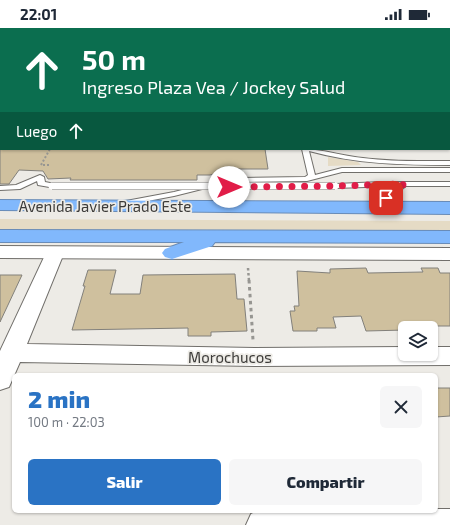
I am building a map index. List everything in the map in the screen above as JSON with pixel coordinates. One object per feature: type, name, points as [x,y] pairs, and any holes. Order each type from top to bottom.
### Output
[{"type":"highway","name":"Avenida Javier Prado Este","points":[[0,206],[450,208]]},
{"type":"highway","name":"Avenida Javier Prado Este","points":[[0,236],[450,237]]},
{"type":"highway","points":[[172,253],[222,236]]},
{"type":"main road","points":[[0,252],[450,254]]},
{"type":"street","points":[[0,380],[54,253]]},
{"type":"street","name":"Morochucos","points":[[11,354],[255,357],[450,356]]},
{"type":"street","points":[[262,525],[450,525]]},
{"type":"lane","points":[[305,150],[312,176],[307,180]]},
{"type":"lane","points":[[313,150],[363,162],[450,163]]},
{"type":"lane","points":[[307,180],[342,170],[450,170]]},
{"type":"lane","points":[[0,188],[16,187],[40,177],[41,183],[52,186],[334,186],[450,184]]},
{"type":"lane","points":[[112,206],[174,194],[222,182],[240,180],[346,180],[382,184]]},
{"type":"lane","points":[[374,208],[404,184]]},
{"type":"path","points":[[49,165],[42,165],[50,150]]},
{"type":"path","points":[[248,263],[254,343]]},
{"type":"shaded area","points":[[328,157],[358,162],[361,165],[328,166]]},
{"type":"shaded area","points":[[0,219],[450,221],[450,231],[0,231]]},
{"type":"building","points":[[0,150],[265,150],[268,169],[235,169],[210,175],[197,175],[197,180],[48,179],[43,171],[19,170],[9,184],[0,184]]},
{"type":"building","points":[[366,268],[368,273],[423,272],[421,268],[438,268],[440,273],[450,273],[450,326],[438,326],[438,321],[398,321],[398,330],[366,331],[361,316],[333,317],[336,328],[317,328],[317,331],[293,331],[290,311],[295,311],[294,306],[299,306],[297,271],[330,273],[330,269]]},
{"type":"building","points":[[88,270],[116,270],[110,294],[140,294],[143,275],[235,274],[237,299],[244,299],[247,331],[211,332],[211,336],[188,336],[188,328],[72,330],[85,286],[83,286]]},
{"type":"building","points":[[0,275],[22,275],[0,322]]},
{"type":"building","points":[[438,388],[450,388],[450,416],[438,417]]},
{"type":"route","points":[[229,187],[404,184],[386,198]]}]
